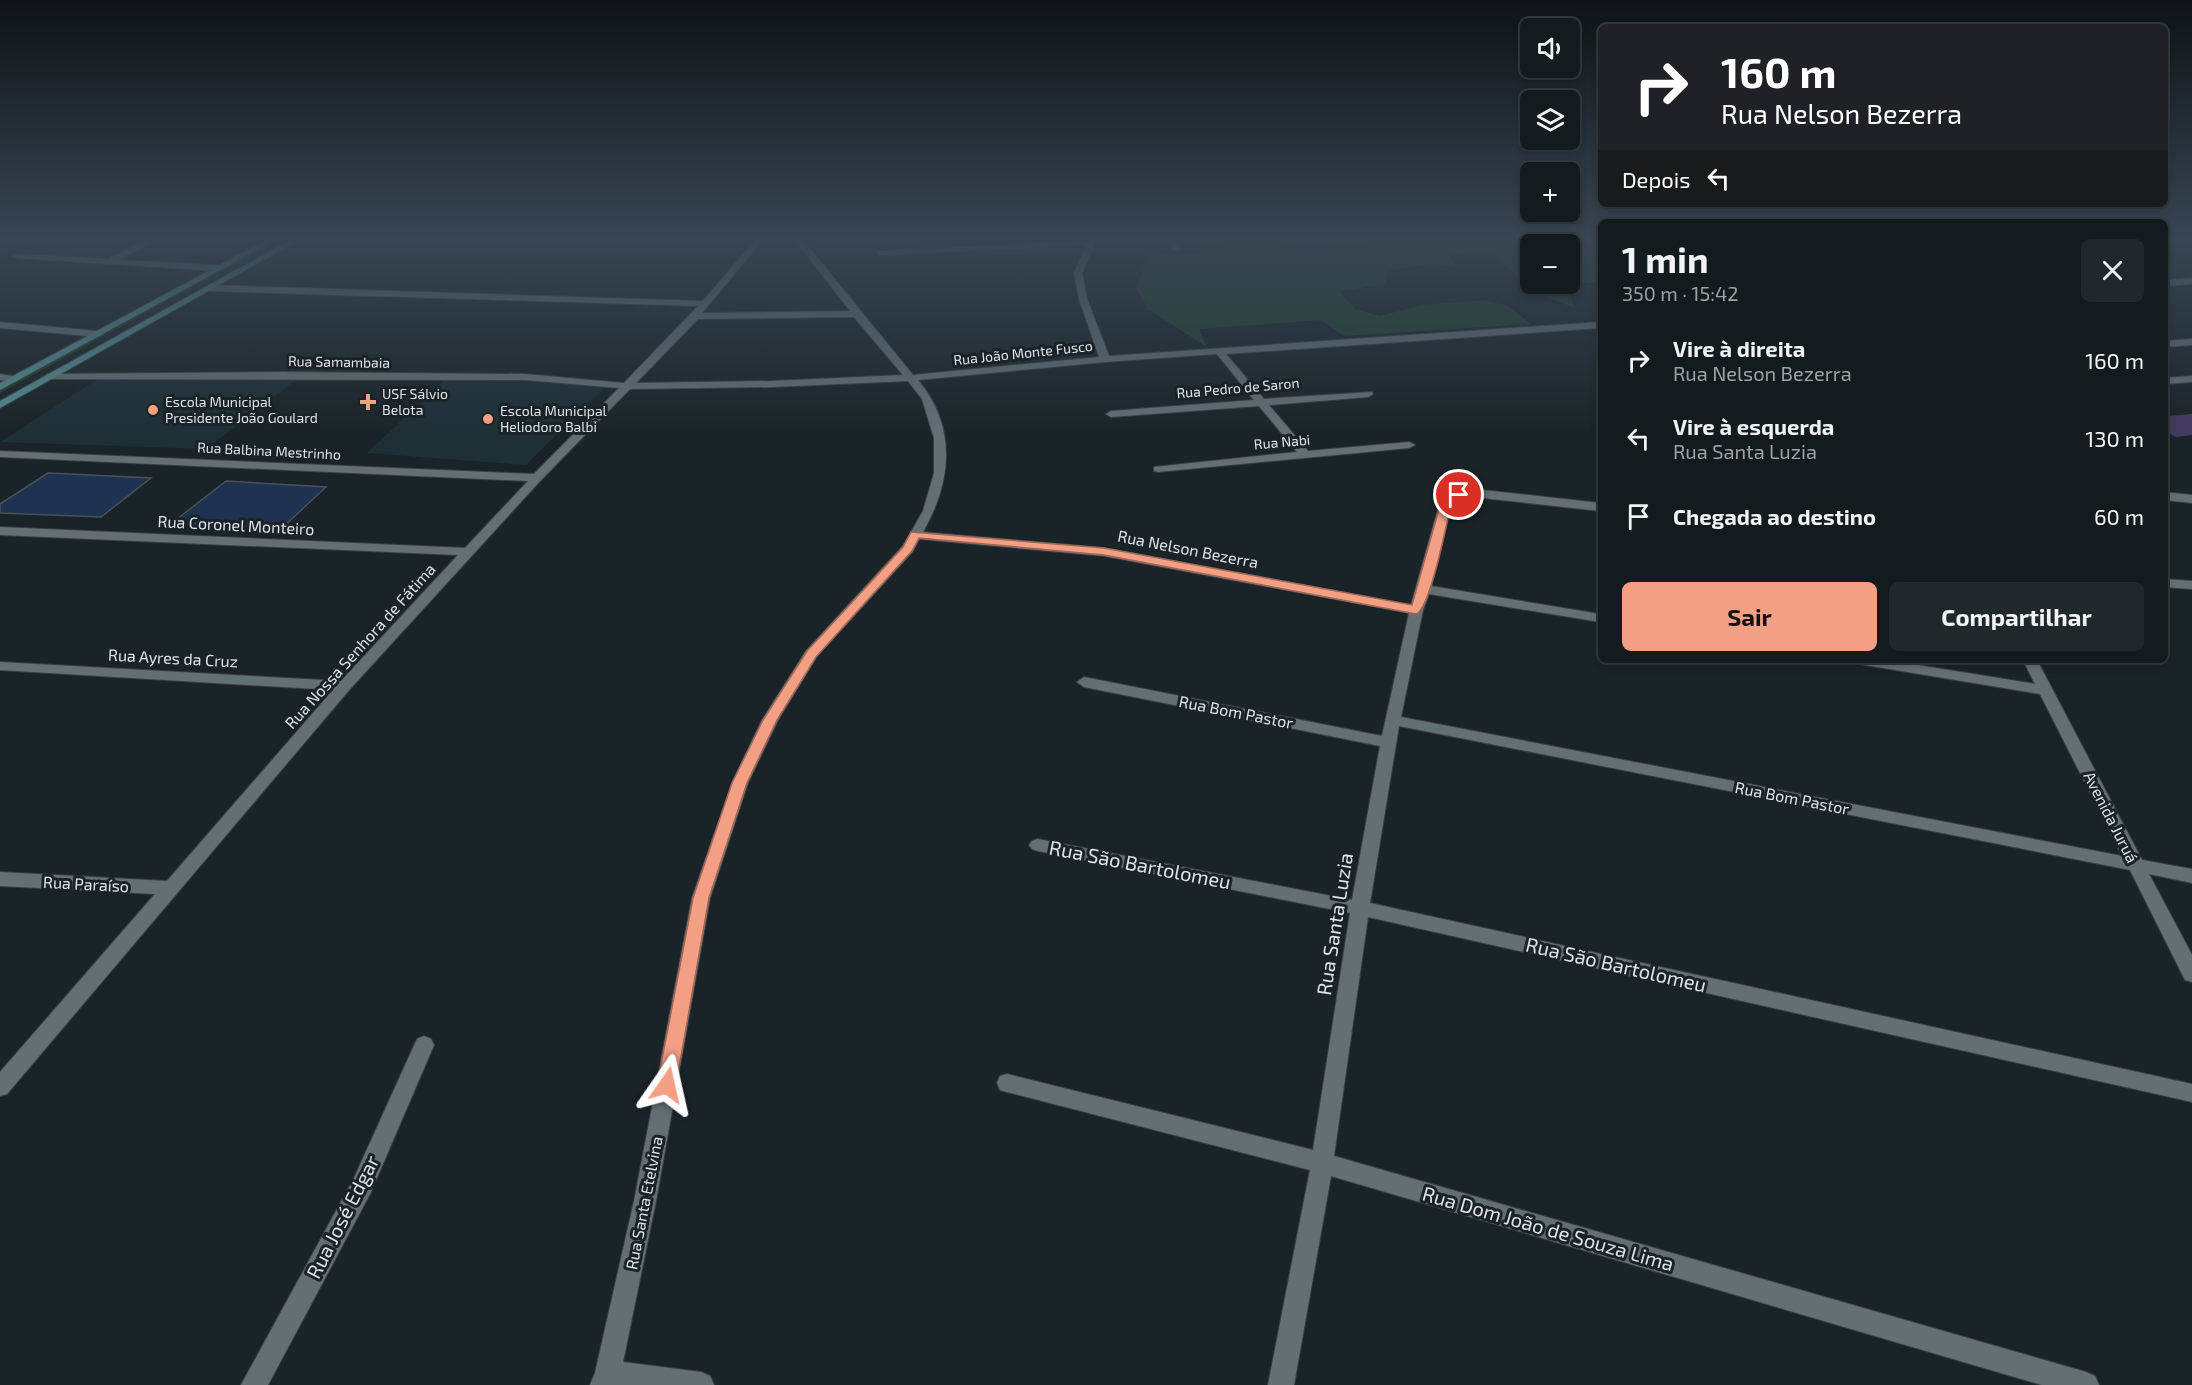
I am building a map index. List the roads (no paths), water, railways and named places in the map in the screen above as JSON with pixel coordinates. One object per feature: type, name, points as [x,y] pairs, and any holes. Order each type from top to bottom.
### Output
[{"type":"main road","points":[[0,387],[151,305]]},
{"type":"main road","points":[[0,405],[178,305]]},
{"type":"street","name":"Rua Nossa Senhora de Fátima","points":[[0,1087],[345,686],[537,478],[704,305]]},
{"type":"street","name":"Rua Santa Etelvina","points":[[606,1379],[645,1200],[701,898],[740,783],[770,720],[811,654],[908,548],[929,511],[940,473],[939,438],[927,398],[850,305]]},
{"type":"street","points":[[1085,305],[1105,359]]},
{"type":"street","points":[[695,316],[857,314]]},
{"type":"street","points":[[0,325],[98,334]]},
{"type":"street","name":"Rua João Monte Fusco","points":[[627,386],[772,384],[909,378],[1105,359],[1598,325]]},
{"type":"street","points":[[2168,344],[2192,342]]},
{"type":"street","points":[[1219,351],[1258,401],[1305,455]]},
{"type":"street","name":"Rua Samambaia","points":[[51,376],[525,377],[627,386]]},
{"type":"street","points":[[0,377],[15,379]]},
{"type":"street","points":[[2168,381],[2192,379]]},
{"type":"street","name":"Rua Pedro de Saron","points":[[1110,414],[1368,393]]},
{"type":"street","name":"Rua Nabi","points":[[1158,469],[1409,445]]},
{"type":"street","name":"Rua Balbina Mestrinho","points":[[0,454],[537,478]]},
{"type":"street","name":"Rua Santa Luzia","points":[[1281,1385],[1322,1163],[1360,908],[1388,742],[1416,610],[1424,589],[1444,509],[1450,499],[1473,493],[1598,507]]},
{"type":"street","points":[[2168,496],[2192,499]]},
{"type":"street","name":"Rua Coronel Monteiro","points":[[0,531],[471,552]]},
{"type":"street","name":"Rua Nelson Bezerra","points":[[915,535],[1104,552],[1416,610]]},
{"type":"street","points":[[2168,582],[2192,585]]},
{"type":"street","points":[[1424,589],[1598,618]]},
{"type":"street","points":[[1878,663],[2045,690]]},
{"type":"street","name":"Avenida Juruá","points":[[2032,663],[2192,974]]},
{"type":"street","name":"Rua Ayres da Cruz","points":[[0,666],[345,686]]},
{"type":"street","name":"Rua Bom Pastor","points":[[1084,682],[1388,742]]},
{"type":"street","name":"Rua Bom Pastor","points":[[1393,720],[2192,876]]},
{"type":"street","name":"Rua São Bartolomeu","points":[[1038,845],[1360,908],[2192,1094]]},
{"type":"street","name":"Rua Paraíso","points":[[0,879],[172,888]]},
{"type":"street","name":"Rua José Edgar","points":[[254,1385],[362,1186],[424,1045]]},
{"type":"street","name":"Rua Dom João de Souza Lima","points":[[1007,1083],[1322,1163],[2085,1385]]},
{"type":"street","points":[[606,1379],[701,1385]]},
{"type":"place","name":"USF Sálvio Belota","points":[[368,402]]},
{"type":"place","name":"Escola Municipal Presidente João Goulard","points":[[153,410]]},
{"type":"place","name":"Escola Municipal Heliodoro Balbi","points":[[488,419]]}]
